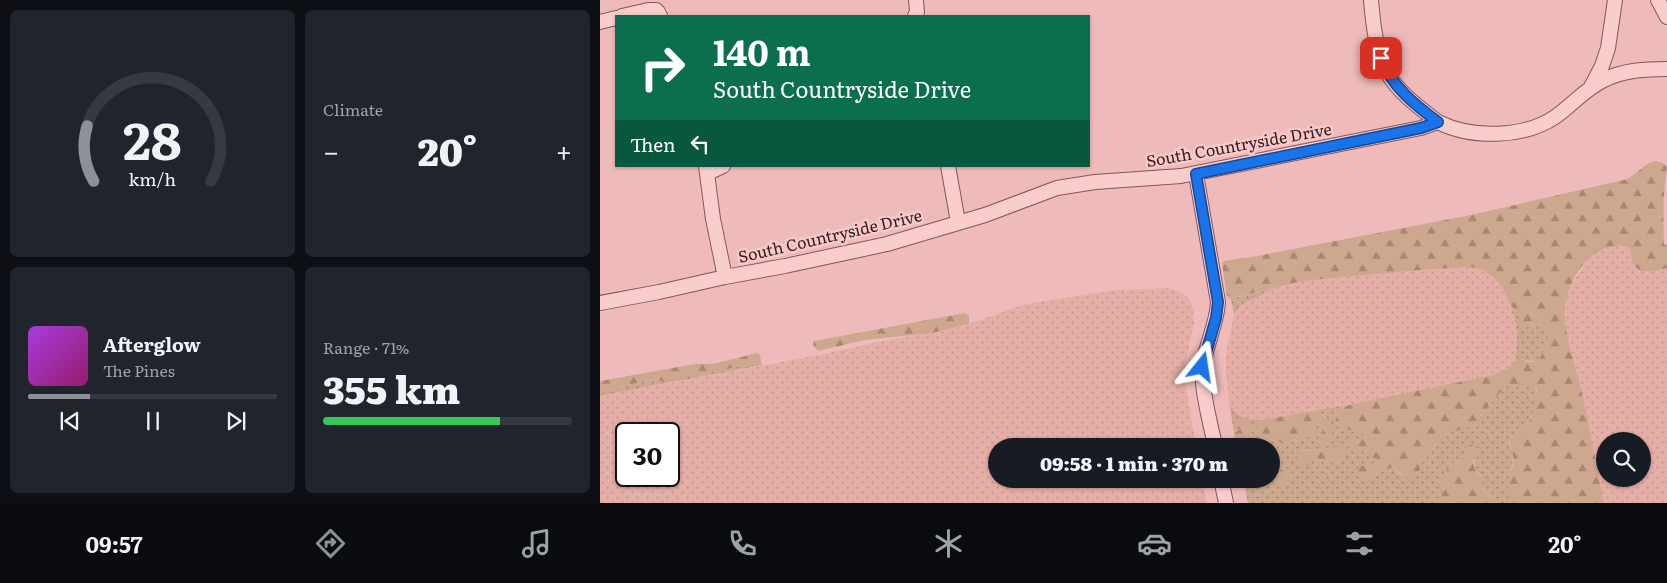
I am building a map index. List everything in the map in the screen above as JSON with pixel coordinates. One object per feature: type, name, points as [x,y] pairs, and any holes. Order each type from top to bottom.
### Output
[{"type":"street","points":[[1371,0],[1379,50],[1388,74],[1401,90],[1421,109],[1438,122],[1454,128],[1487,134],[1517,132],[1550,120],[1590,87],[1609,77],[1624,73],[1667,69]]},
{"type":"street","points":[[1590,87],[1602,66],[1608,48],[1615,0]]},
{"type":"street","points":[[1658,0],[1667,17]]},
{"type":"street","points":[[627,15],[652,10],[658,12],[660,15]]},
{"type":"street","points":[[600,22],[615,18]]},
{"type":"street","name":"South Countryside Drive","points":[[600,303],[887,244],[985,215],[1058,188],[1094,182],[1143,180],[1196,174],[1421,128],[1438,122]]},
{"type":"street","points":[[948,167],[958,222]]},
{"type":"street","points":[[707,170],[713,219],[725,276]]},
{"type":"street","points":[[1196,174],[1218,302],[1216,318],[1202,367],[1203,384],[1213,438]]},
{"type":"street","points":[[1223,488],[1226,503]]},
{"type":"shaded area","points":[[1615,246],[1630,248],[1632,258],[1647,272],[1667,268],[1667,503],[1604,503],[1601,487],[1651,487],[1651,432],[1596,432],[1596,464],[1577,372],[1567,335],[1565,317],[1566,300],[1573,282],[1590,256],[1603,249]]},
{"type":"shaded area","points":[[1470,267],[1483,270],[1493,277],[1509,299],[1517,327],[1518,343],[1515,361],[1509,368],[1494,375],[1454,384],[1261,420],[1249,420],[1233,411],[1229,400],[1226,355],[1234,314],[1241,305],[1275,288],[1302,281]]},
{"type":"shaded area","points":[[1167,288],[1185,295],[1191,302],[1194,324],[1184,376],[1195,438],[988,438],[988,488],[1204,488],[1207,503],[600,503],[600,396],[960,327],[1026,304],[1116,290]]},
{"type":"green space","points":[[1654,161],[1663,163],[1667,167],[1663,216],[1664,244],[1667,246],[1667,268],[1642,271],[1634,265],[1630,248],[1616,246],[1603,250],[1592,256],[1582,266],[1574,278],[1566,304],[1565,317],[1568,338],[1585,405],[1596,462],[1596,487],[1601,487],[1604,503],[1509,503],[1508,485],[1514,460],[1509,438],[1516,436],[1530,419],[1536,405],[1537,389],[1534,385],[1522,388],[1511,384],[1506,385],[1478,419],[1465,429],[1449,431],[1443,435],[1422,462],[1420,470],[1408,478],[1392,467],[1367,480],[1362,480],[1358,475],[1357,471],[1361,466],[1376,463],[1376,460],[1367,452],[1350,451],[1349,443],[1362,437],[1375,435],[1373,433],[1352,431],[1343,427],[1335,421],[1340,409],[1349,405],[1493,375],[1509,368],[1519,359],[1532,362],[1539,360],[1548,337],[1548,332],[1543,323],[1527,327],[1523,324],[1515,309],[1511,306],[1502,287],[1483,270],[1470,267],[1420,270],[1302,281],[1233,298],[1227,296],[1222,263],[1224,261],[1471,215],[1628,179]]},
{"type":"green space","points":[[1275,288],[1241,305],[1234,314],[1231,300],[1227,296],[1234,298]]},
{"type":"green space","points":[[1511,306],[1519,314],[1523,324],[1532,326],[1543,322],[1547,327],[1548,342],[1539,361],[1515,361],[1517,333]]},
{"type":"green space","points":[[965,313],[969,316],[969,324],[932,333],[865,340],[818,351],[813,345],[814,341]]},
{"type":"green space","points":[[757,353],[760,355],[761,362],[712,372],[700,377],[666,383],[656,379],[600,393],[600,381],[695,364],[713,364]]},
{"type":"green space","points":[[761,362],[762,365],[700,377],[712,372]]},
{"type":"green space","points":[[656,379],[666,383],[600,396],[600,393],[623,386]]},
{"type":"green space","points":[[1511,384],[1522,388],[1534,385],[1537,392],[1536,406],[1529,419],[1516,436],[1511,437],[1509,443],[1513,458],[1509,503],[1495,503],[1493,498],[1482,488],[1482,476],[1475,470],[1474,458],[1468,446],[1461,461],[1451,464],[1442,482],[1445,490],[1434,503],[1248,503],[1245,488],[1280,488],[1280,438],[1255,438],[1250,434],[1249,427],[1237,425],[1239,430],[1234,433],[1229,401],[1235,411],[1241,416],[1261,420],[1257,425],[1294,442],[1313,435],[1314,428],[1318,424],[1322,425],[1323,434],[1320,444],[1328,419],[1322,414],[1312,411],[1349,405],[1340,409],[1335,421],[1348,429],[1357,432],[1373,433],[1375,435],[1368,436],[1363,452],[1368,452],[1376,460],[1376,463],[1361,466],[1367,480],[1391,467],[1401,476],[1422,462],[1443,435],[1449,431],[1456,431],[1478,419],[1506,385]],"holes":[[[1330,447],[1326,462],[1316,459],[1313,461],[1301,451]]]},
{"type":"green space","points":[[1312,411],[1328,419],[1332,426],[1331,438],[1326,446],[1323,446],[1318,440],[1323,434],[1322,425],[1318,424],[1314,428],[1313,435],[1291,442],[1280,442],[1280,438],[1268,438],[1257,431],[1257,425],[1261,420]]},
{"type":"green space","points":[[1243,421],[1249,427],[1250,434],[1255,438],[1235,438],[1234,433],[1239,430],[1237,425]]},
{"type":"green space","points":[[1471,445],[1479,449],[1478,456],[1473,460],[1475,470],[1484,479],[1482,488],[1493,498],[1495,503],[1434,503],[1445,490],[1442,478],[1451,464],[1461,461],[1468,446]]},
{"type":"green space","points":[[1333,446],[1345,449],[1347,457],[1341,458],[1337,462],[1326,462],[1317,459],[1304,467],[1295,465],[1294,461],[1299,452],[1325,449]]},
{"type":"green space","points":[[1280,471],[1285,471],[1288,474],[1287,482],[1280,483]]},
{"type":"route","points":[[1202,367],[1216,318],[1218,302],[1196,174],[1421,128],[1438,122],[1421,109],[1392,80],[1381,58]]}]
